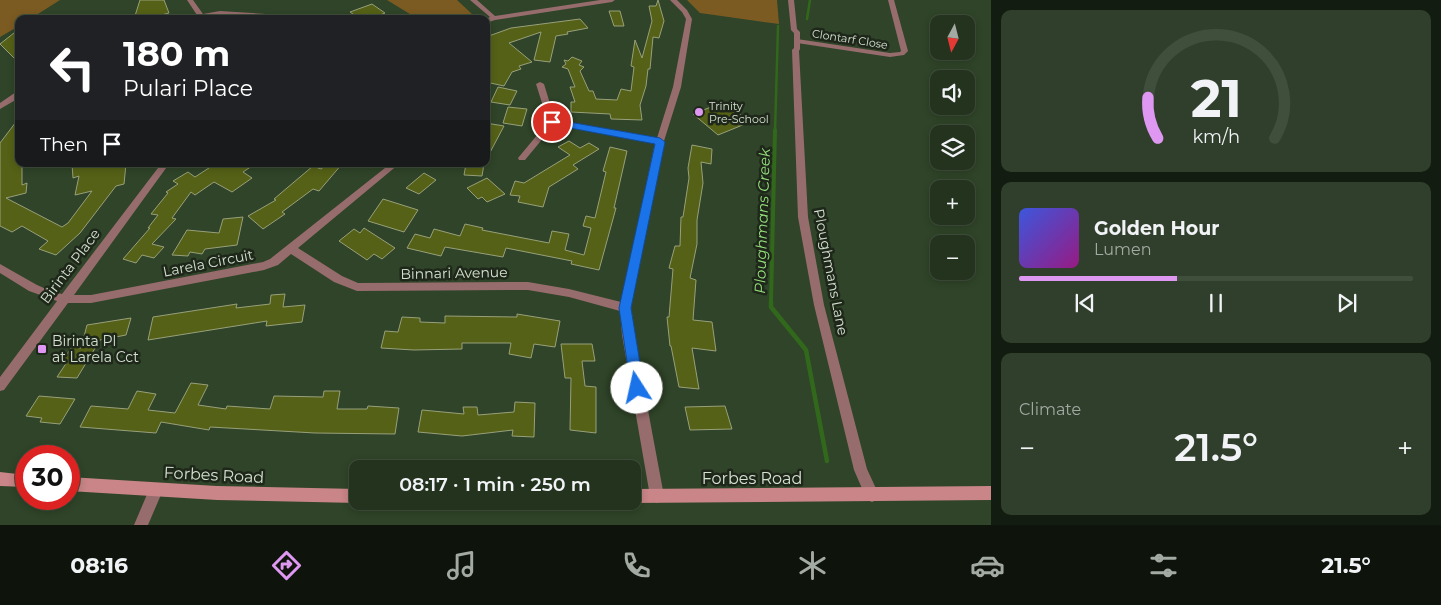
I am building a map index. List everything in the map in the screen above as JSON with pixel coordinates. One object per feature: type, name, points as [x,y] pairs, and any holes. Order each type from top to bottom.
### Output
[{"type":"main road","points":[[0,479],[15,480]]},
{"type":"main road","name":"Forbes Road","points":[[80,485],[156,490],[349,496]]},
{"type":"main road","name":"Forbes Road","points":[[641,496],[991,493]]},
{"type":"street","points":[[190,0],[199,15]]},
{"type":"street","points":[[474,0],[494,18]]},
{"type":"street","points":[[490,20],[612,0]]},
{"type":"street","points":[[657,496],[625,308],[660,142],[676,86],[689,19],[685,11],[673,0]]},
{"type":"street","name":"Ploughmans Lane","points":[[791,0],[794,30],[796,32],[803,217],[819,304],[862,470],[872,495]]},
{"type":"street","name":"Clontarf Close","points":[[796,45],[890,55],[902,54],[905,51],[891,0]]},
{"type":"street","points":[[207,15],[220,13],[251,15]]},
{"type":"street","points":[[540,84],[552,122]]},
{"type":"street","points":[[0,107],[15,97]]},
{"type":"street","points":[[552,122],[660,142]]},
{"type":"street","points":[[522,158],[552,122]]},
{"type":"street","name":"Birinta Place","points":[[0,386],[163,167]]},
{"type":"street","name":"Larela Circuit","points":[[0,268],[37,292],[63,299],[91,298],[253,269],[274,262],[390,167]]},
{"type":"street","name":"Binnari Avenue","points":[[291,249],[338,279],[357,287],[528,286],[569,293],[625,308]]},
{"type":"street","points":[[141,525],[156,490]]},
{"type":"shaded area","points":[[0,0],[60,0],[36,15],[15,15],[15,28],[0,37]]},
{"type":"shaded area","points":[[387,0],[457,0],[473,15],[411,15]]},
{"type":"shaded area","points":[[687,0],[777,0],[779,24],[700,13]]},
{"type":"building","points":[[140,0],[164,0],[169,13],[161,15],[135,15]]},
{"type":"building","points":[[658,0],[664,21],[659,38],[653,37],[650,69],[648,69],[646,86],[640,105],[642,120],[611,119],[610,114],[571,112],[571,102],[575,102],[570,87],[575,87],[568,69],[562,67],[566,64],[564,60],[568,61],[572,57],[582,61],[579,65],[584,67],[580,71],[589,91],[593,91],[596,99],[617,100],[621,89],[631,91],[634,67],[631,66],[635,40],[642,58],[652,21],[649,6],[656,6]]},
{"type":"building","points":[[372,4],[385,13],[380,15],[354,15],[350,12]]},
{"type":"building","points":[[609,11],[620,11],[624,26],[614,26]]},
{"type":"building","points":[[580,19],[588,28],[556,36],[550,62],[534,60],[541,32],[509,43],[532,62],[519,66],[521,69],[512,72],[504,86],[490,83],[490,36],[511,28]]},
{"type":"building","points":[[15,32],[15,59],[0,44]]},
{"type":"building","points":[[498,87],[517,91],[510,105],[491,102]]},
{"type":"building","points":[[724,102],[750,122],[718,135],[693,114]]},
{"type":"building","points":[[508,107],[527,109],[522,126],[503,123]]},
{"type":"building","points":[[15,123],[15,167],[22,167],[22,185],[27,183],[26,193],[6,198],[62,227],[68,223],[92,191],[75,195],[79,176],[73,178],[72,167],[126,167],[124,184],[116,186],[80,233],[56,255],[39,249],[48,241],[22,226],[12,232],[0,226],[0,143]]},
{"type":"building","points":[[490,124],[504,126],[490,152]]},
{"type":"building","points":[[569,141],[580,148],[589,143],[599,149],[573,165],[578,169],[549,187],[543,207],[518,202],[520,196],[510,195],[515,181],[524,183],[570,155],[558,147]]},
{"type":"building","points":[[692,145],[712,149],[711,164],[701,162],[703,183],[697,220],[697,244],[690,278],[696,280],[693,320],[712,322],[716,351],[692,348],[699,389],[679,387],[670,346],[667,317],[669,317],[673,269],[669,268],[675,246],[680,246],[681,217],[683,217],[689,178],[688,168]]},
{"type":"building","points":[[610,147],[627,151],[614,208],[616,208],[599,270],[571,264],[572,261],[506,248],[503,257],[445,247],[441,256],[407,248],[415,234],[430,238],[434,229],[460,236],[465,224],[483,228],[482,230],[549,243],[552,231],[569,234],[565,250],[584,255],[591,228],[583,226],[586,216],[595,218],[606,172],[603,171]]},
{"type":"building","points":[[210,167],[250,167],[243,172],[252,178],[232,192],[214,182],[195,195],[191,192],[172,218],[176,219],[152,244],[164,247],[154,258],[142,255],[136,263],[123,259],[150,228],[148,228],[158,215],[151,214],[168,193],[166,192],[178,184],[173,181],[188,172],[195,177]]},
{"type":"building","points":[[312,167],[321,169],[323,167],[339,167],[319,191],[313,189],[282,212],[285,214],[263,229],[248,216],[276,200],[274,199]]},
{"type":"building","points":[[465,167],[484,167],[482,176],[464,175]]},
{"type":"building","points":[[424,173],[436,180],[419,194],[406,188]]},
{"type":"building","points":[[487,178],[505,194],[487,202],[482,197],[478,199],[467,188]]},
{"type":"building","points":[[383,199],[418,210],[404,232],[368,221]]},
{"type":"building","points":[[243,217],[237,245],[205,249],[202,254],[190,252],[188,256],[172,255],[187,230],[219,233],[223,219]]},
{"type":"building","points":[[364,228],[395,248],[382,259],[374,254],[367,260],[339,241],[354,229],[360,233]]},
{"type":"building","points":[[285,294],[283,307],[305,305],[302,322],[266,326],[267,321],[148,340],[153,317],[237,304],[236,308],[270,304],[271,295]]},
{"type":"building","points":[[517,314],[560,321],[555,347],[534,344],[531,358],[509,354],[511,343],[462,343],[462,349],[414,350],[381,348],[385,331],[398,332],[402,317],[420,318],[420,322],[445,323],[445,316],[517,317]]},
{"type":"building","points":[[131,318],[126,335],[100,340],[77,378],[57,377],[67,362],[62,361],[72,347],[81,348],[87,325]]},
{"type":"building","points":[[561,344],[592,344],[595,361],[582,361],[585,386],[596,387],[596,433],[570,430],[571,378],[565,378]]},
{"type":"building","points":[[191,383],[208,385],[198,405],[226,409],[227,406],[270,409],[274,396],[323,397],[324,391],[340,391],[337,409],[367,409],[368,406],[399,408],[395,434],[315,433],[210,427],[209,430],[161,422],[156,433],[80,427],[91,406],[128,409],[137,391],[156,394],[148,410],[175,413]]},
{"type":"building","points":[[39,396],[75,399],[60,424],[40,422],[42,418],[26,416]]},
{"type":"building","points":[[515,402],[535,403],[534,437],[512,436],[513,430],[462,436],[418,432],[422,410],[464,414],[463,407],[477,407],[478,415],[514,412]]},
{"type":"building","points":[[725,406],[732,429],[690,430],[685,407]]},
{"type":"waterway","name":"Ploughmans Creek","points":[[807,19],[810,0]]},
{"type":"waterway","name":"Ploughmans Creek","points":[[775,132],[778,26]]},
{"type":"waterway","name":"Ploughmans Creek","points":[[771,302],[775,130]]},
{"type":"waterway","name":"Ploughmans Creek","points":[[771,302],[771,307],[806,350],[827,461]]},
{"type":"place","name":"Trinity Pre-School","points":[[699,112]]},
{"type":"place","name":"Birinta Pl at Larela Cct","points":[[42,349]]},
{"type":"route","points":[[552,122],[660,142],[625,308],[637,388]]}]
